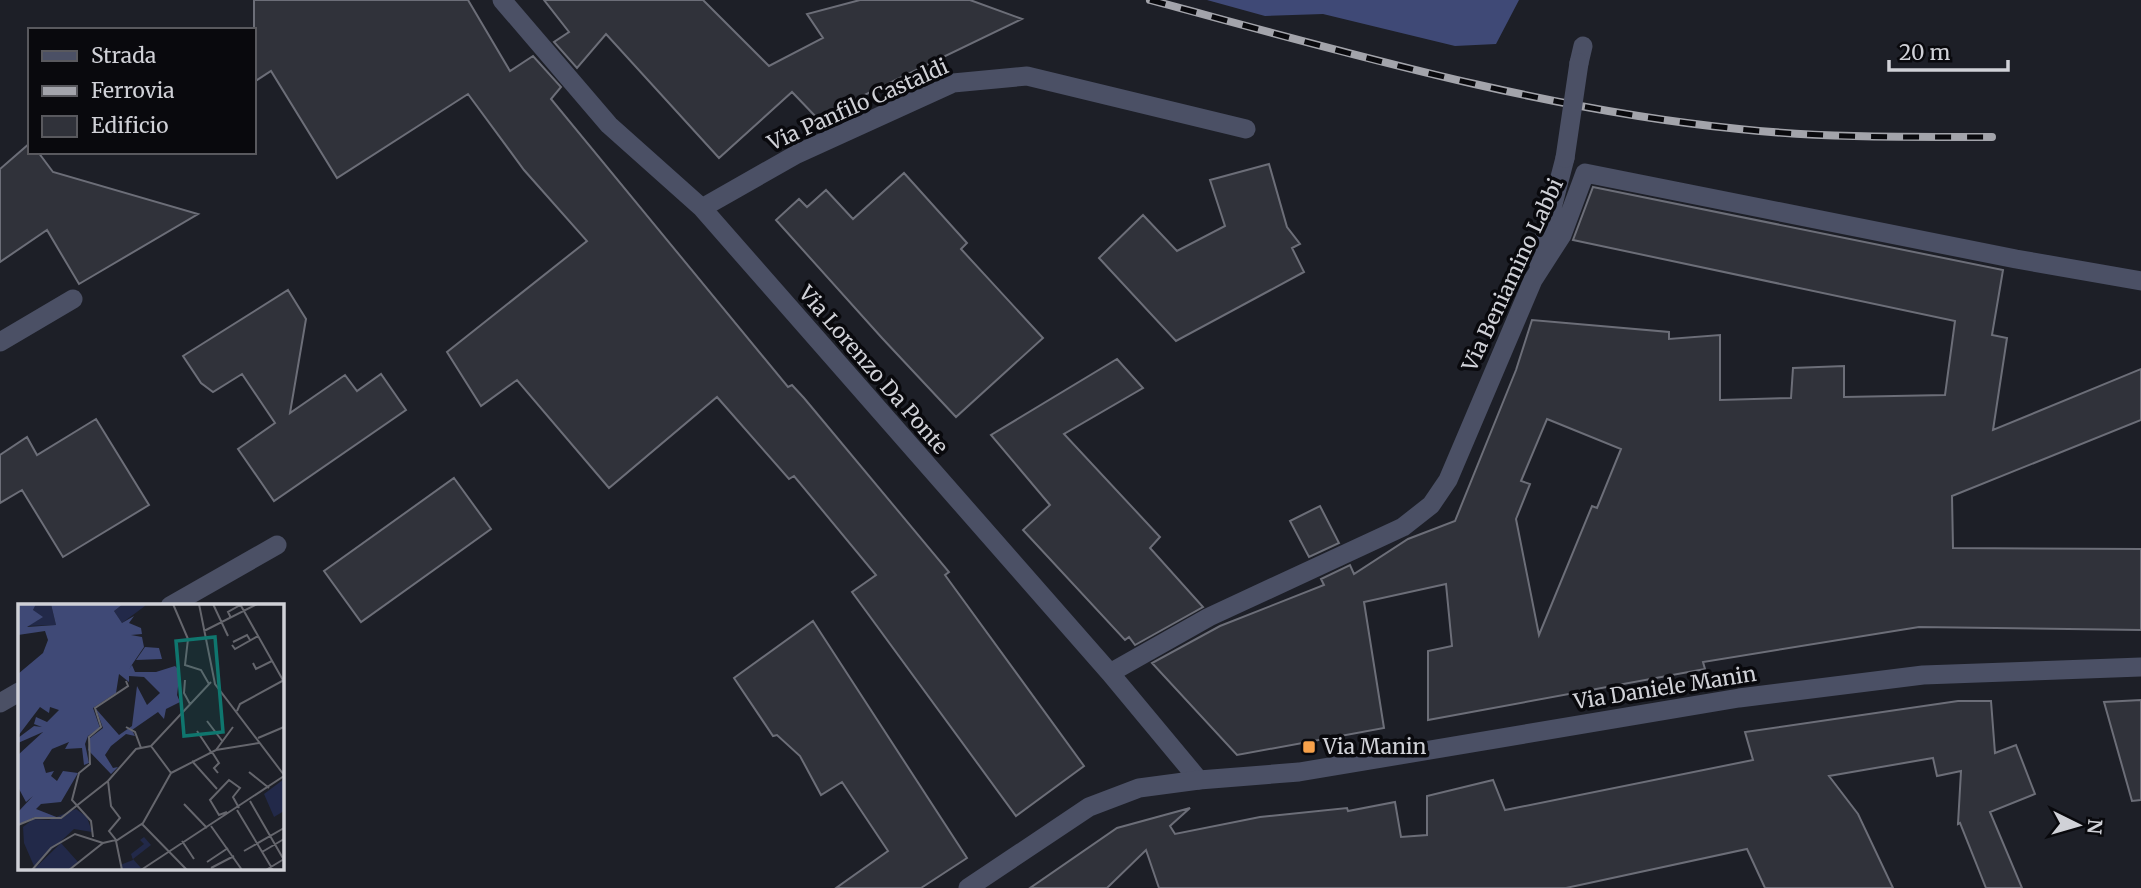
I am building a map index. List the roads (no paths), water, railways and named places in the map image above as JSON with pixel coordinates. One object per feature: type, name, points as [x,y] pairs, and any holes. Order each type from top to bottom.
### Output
[{"type":"street","name":"Via Lorenzo Da Ponte","points":[[502,0],[610,125],[702,208],[1110,673],[1199,779]]},
{"type":"street","points":[[1533,280],[1565,158],[1581,55]]},
{"type":"street","name":"Via Panfilo Castaldi","points":[[702,208],[797,154],[953,83],[1027,76],[1246,129]]},
{"type":"street","name":"Via Beniamino Labbi","points":[[1110,673],[1209,617],[1403,527],[1431,505],[1448,480],[1533,280],[1562,235],[1585,173],[2016,259],[2141,281]]},
{"type":"street","points":[[0,342],[73,299]]},
{"type":"street","points":[[174,604],[277,545]]},
{"type":"street","name":"Via Daniele Manin","points":[[968,888],[1089,807],[1139,788],[1199,779],[1299,772],[1739,698],[1923,675],[2141,667]]},
{"type":"street","points":[[0,703],[18,693]]},
{"type":"railway","points":[[1150,0],[1442,76],[1590,108],[1664,120],[1802,134],[1992,137]]},
{"type":"place","name":"Via Manin","points":[[1309,747]]}]
